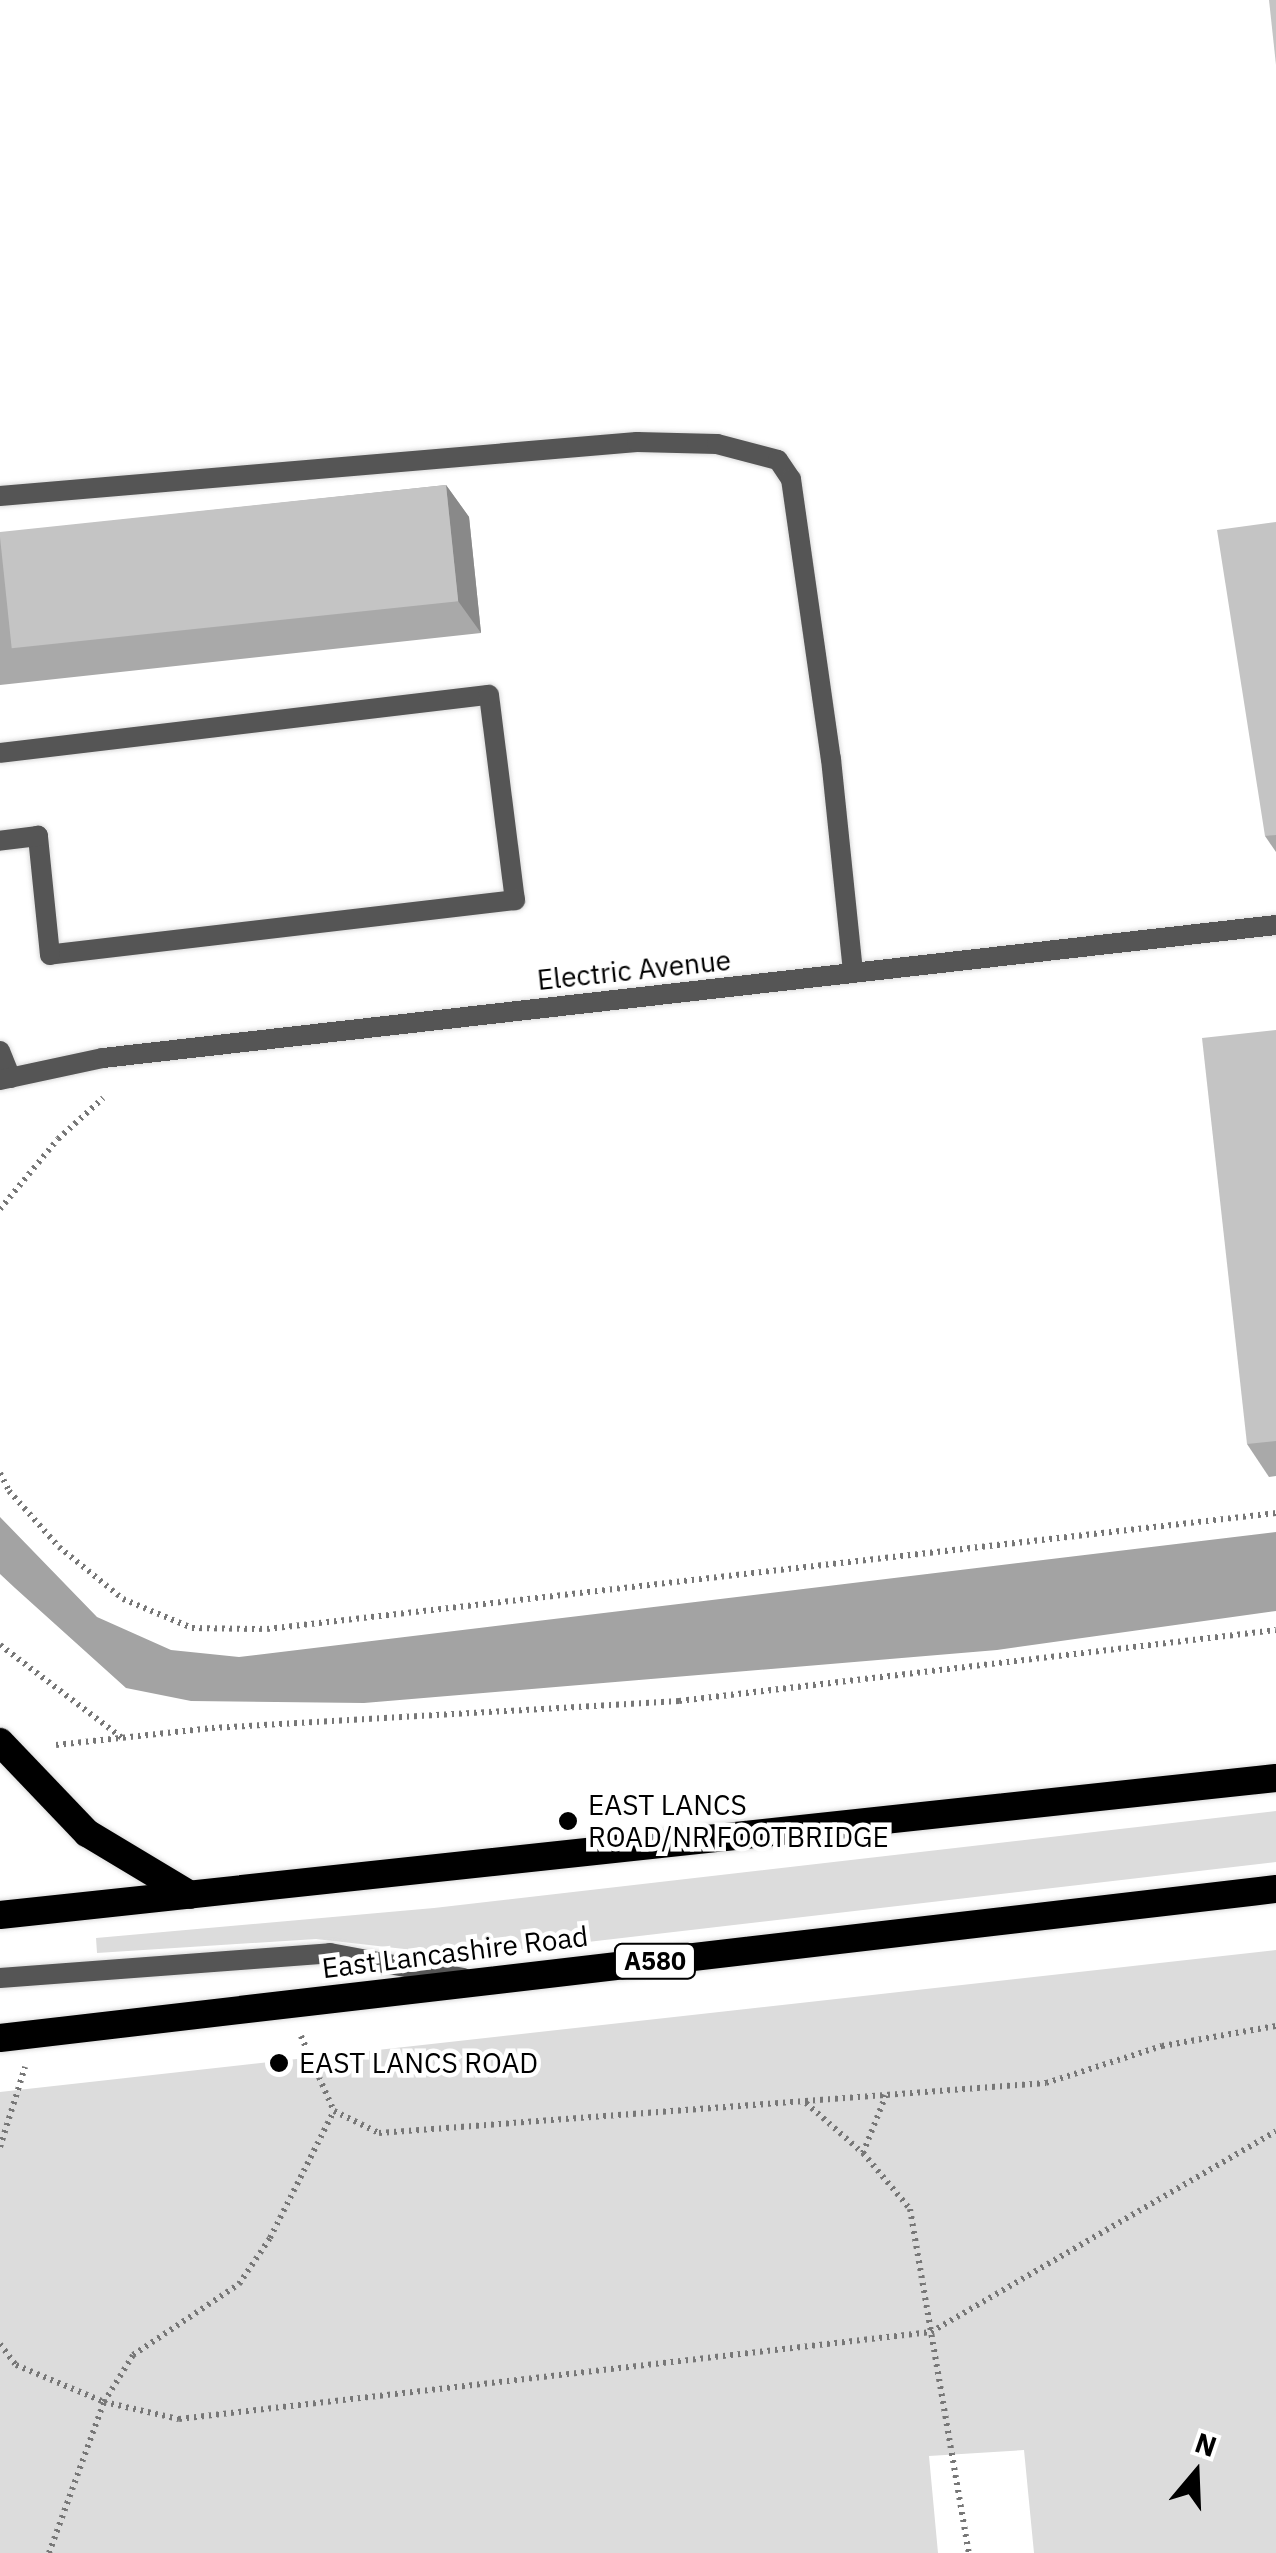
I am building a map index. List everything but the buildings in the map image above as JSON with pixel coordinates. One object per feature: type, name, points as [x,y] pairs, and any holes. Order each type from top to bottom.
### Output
[{"type":"highway","points":[[0,1742],[87,1833],[190,1894]]},
{"type":"highway","points":[[0,1915],[1276,1778]]},
{"type":"highway","name":"East Lancashire Road","points":[[0,2038],[1276,1889]]},
{"type":"street","points":[[0,496],[637,442],[717,444],[778,460],[790,480],[831,759],[852,973]]},
{"type":"street","points":[[0,754],[489,695],[515,900],[50,954],[38,836],[0,841]]},
{"type":"street","name":"Electric Avenue","points":[[6,1079],[103,1058],[1276,925]]},
{"type":"street","points":[[0,1051],[6,1079]]},
{"type":"street","points":[[0,1978],[330,1953],[481,1981]]},
{"type":"path","points":[[0,1209],[58,1139],[103,1098]]},
{"type":"path","points":[[0,1473],[59,1547],[123,1599],[192,1628],[286,1627],[1276,1513]]},
{"type":"path","points":[[56,1745],[212,1728],[679,1701],[1276,1630]]},
{"type":"path","points":[[0,1644],[122,1738]]},
{"type":"path","points":[[288,2004],[334,2111],[379,2133],[1046,2082],[1162,2046],[1276,2026]]},
{"type":"path","points":[[0,2148],[35,2033]]},
{"type":"path","points":[[863,2153],[886,2095]]},
{"type":"path","points":[[806,2103],[863,2153],[910,2208],[969,2553]]},
{"type":"path","points":[[50,2553],[104,2402],[133,2355],[181,2319],[239,2284],[270,2238],[334,2111]]},
{"type":"path","points":[[0,2344],[16,2365],[104,2402],[179,2419],[931,2332],[1276,2131]]},
{"type":"shaded area","points":[[0,1517],[97,1617],[171,1650],[239,1657],[1276,1532],[1276,1611],[997,1650],[364,1703],[191,1701],[126,1688],[0,1574]]},
{"type":"shaded area","points":[[1276,1811],[1276,1862],[466,1956],[316,1939],[97,1953],[96,1938],[434,1908]]},
{"type":"shaded area","points":[[1276,1950],[1276,2553],[1034,2553],[1024,2450],[929,2456],[938,2553],[0,2553],[0,2092]]},
{"type":"place","name":"EAST LANCS ROAD/NR FOOTBRIDGE","points":[[568,1821]]},
{"type":"place","name":"EAST LANCS ROAD","points":[[279,2063]]}]
